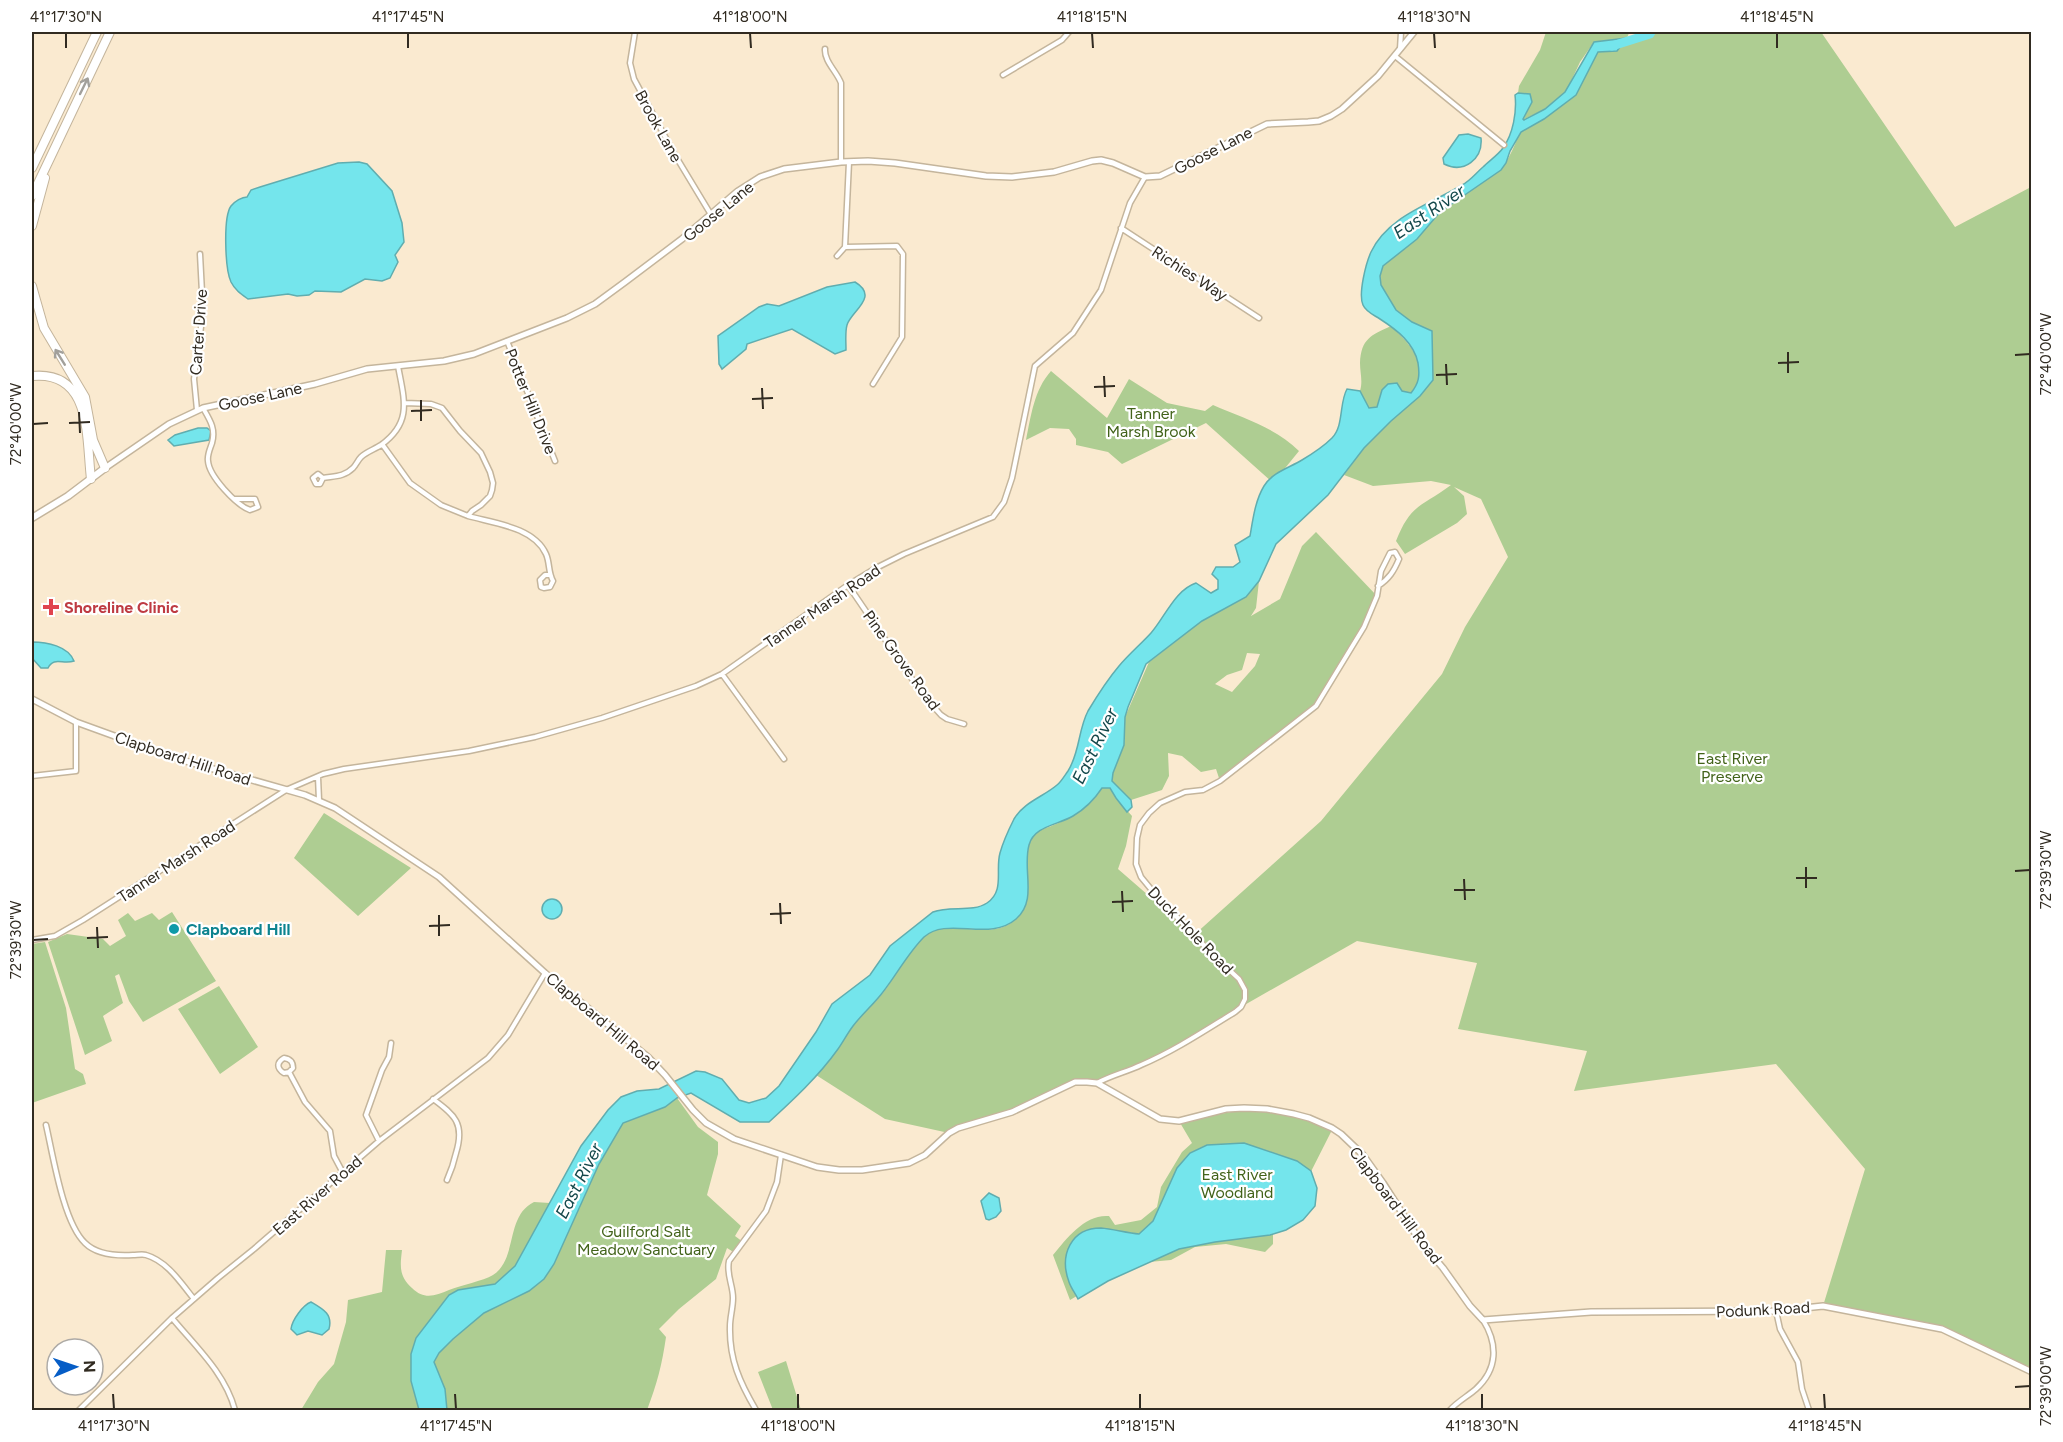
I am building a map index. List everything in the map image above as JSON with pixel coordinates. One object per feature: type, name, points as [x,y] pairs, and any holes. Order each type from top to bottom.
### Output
[{"type":"highway","points":[[32,168],[97,32]]},
{"type":"highway","points":[[32,196],[110,32]]},
{"type":"highway","points":[[32,226],[42,186],[68,119]]},
{"type":"highway","points":[[32,286],[44,328],[85,397],[93,440],[105,468]]},
{"type":"highway","points":[[32,376],[56,378],[68,384],[78,396],[83,409],[91,479]]},
{"type":"main road","name":"Goose Lane","points":[[32,518],[68,496],[105,468]]},
{"type":"street","name":"Brook Lane","points":[[635,32],[630,63],[634,80],[710,213]]},
{"type":"street","points":[[1003,75],[1062,40],[1069,32]]},
{"type":"street","points":[[1400,49],[1401,32]]},
{"type":"street","name":"Goose Lane","points":[[105,468],[169,424],[200,409],[315,384],[367,369],[444,361],[507,341],[567,318],[595,304],[682,239],[738,191],[760,177],[784,169],[841,162],[895,163],[986,176],[1012,177],[1054,172],[1101,160],[1145,177],[1160,177],[1267,124],[1319,121],[1331,116],[1378,76],[1414,32]]},
{"type":"street","points":[[825,50],[825,55],[838,74],[841,83],[841,162]]},
{"type":"street","points":[[1395,56],[1504,145]]},
{"type":"street","points":[[837,256],[845,247],[849,162]]},
{"type":"street","name":"Tanner Marsh Road","points":[[32,940],[55,936],[286,790],[318,777],[344,769],[469,751],[535,736],[602,718],[696,686],[722,674],[848,585],[904,554],[993,517],[1004,502],[1012,478],[1035,366],[1073,333],[1101,290],[1130,203],[1145,177]]},
{"type":"street","name":"Richies Way","points":[[1121,228],[1259,318]]},
{"type":"street","points":[[845,247],[897,246],[903,254],[902,337],[873,384]]},
{"type":"street","name":"Carter Drive","points":[[200,254],[203,312],[194,379],[200,409],[214,428],[208,465],[234,499]]},
{"type":"street","name":"Potter Hill Drive","points":[[507,341],[555,461]]},
{"type":"street","points":[[323,478],[345,475],[361,457],[382,444],[397,430],[403,418],[405,403],[398,366]]},
{"type":"street","points":[[405,403],[431,404],[442,408],[481,453],[490,472],[492,490],[490,496],[468,516]]},
{"type":"street","points":[[382,444],[410,483],[441,506],[468,516],[516,528],[527,534],[548,557],[549,575]]},
{"type":"street","points":[[234,499],[255,499],[258,507],[250,510],[238,504],[234,499]]},
{"type":"street","name":"Duck Hole Road","points":[[1097,1083],[1112,1074],[1138,1067],[1182,1044],[1235,1012],[1245,999],[1245,990],[1239,979],[1193,935],[1141,877],[1136,864],[1135,852],[1140,825],[1160,803],[1185,792],[1203,790],[1220,781],[1316,706],[1365,627],[1377,596],[1378,586],[1381,571],[1390,553],[1395,552],[1399,559],[1389,580],[1378,586]]},
{"type":"street","name":"Pine Grove Road","points":[[848,585],[923,695],[947,719],[964,724]]},
{"type":"street","points":[[722,674],[784,759]]},
{"type":"street","name":"Clapboard Hill Road","points":[[32,699],[76,722],[188,762],[319,800],[355,821],[433,873],[545,973],[637,1047],[669,1079],[706,1123],[735,1139],[817,1167],[862,1170],[909,1163],[925,1155],[949,1133],[958,1128],[1012,1112],[1075,1082],[1097,1083],[1160,1119],[1179,1121],[1226,1109],[1245,1108],[1294,1114],[1332,1128],[1363,1155],[1420,1241],[1483,1320]]},
{"type":"street","points":[[32,776],[76,771],[76,722]]},
{"type":"street","points":[[318,777],[319,800]]},
{"type":"street","name":"East River Road","points":[[79,1410],[194,1299],[379,1141],[488,1058],[508,1035],[545,973]]},
{"type":"street","points":[[379,1141],[366,1115],[382,1070],[390,1057],[391,1043]]},
{"type":"street","points":[[290,1059],[293,1063],[293,1068],[289,1072],[284,1073],[279,1070],[280,1060],[290,1059]]},
{"type":"street","points":[[289,1072],[305,1102],[330,1131],[334,1156],[343,1173]]},
{"type":"street","points":[[433,1099],[455,1118],[460,1131],[460,1141],[447,1180]]},
{"type":"street","points":[[46,1125],[66,1206],[73,1227],[85,1243],[99,1252],[118,1256],[146,1255],[163,1264],[174,1274],[194,1299]]},
{"type":"street","points":[[756,1410],[738,1377],[733,1361],[730,1324],[733,1300],[728,1268],[729,1261],[766,1211],[777,1182],[781,1155]]},
{"type":"street","name":"Podunk Road","points":[[1483,1320],[1591,1312],[1776,1311],[1823,1306],[1942,1329],[2031,1372]]},
{"type":"street","points":[[1776,1311],[1782,1335],[1798,1362],[1802,1389],[1809,1410]]},
{"type":"street","points":[[172,1318],[220,1375],[230,1392],[235,1410]]},
{"type":"street","points":[[1450,1410],[1482,1383],[1494,1362],[1494,1344],[1490,1330],[1483,1320]]},
{"type":"green space","name":"East River Preserve","points":[[1546,32],[1629,33],[1627,38],[1594,42],[1580,62],[1567,90],[1577,79],[1596,49],[1613,42],[1624,43],[1651,32],[1821,32],[1955,227],[2031,187],[2031,1367],[2000,1358],[1942,1329],[1823,1306],[1865,1169],[1776,1064],[1574,1091],[1587,1051],[1458,1029],[1477,963],[1357,941],[1241,1007],[1182,1044],[1141,1065],[1097,1083],[1075,1082],[1012,1112],[958,1128],[949,1133],[885,1119],[816,1075],[856,1023],[883,993],[910,952],[923,937],[941,929],[995,929],[1015,920],[1023,911],[1026,900],[1028,853],[1030,842],[1035,834],[1082,810],[1102,788],[1110,788],[1132,816],[1126,846],[1118,869],[1194,935],[1321,821],[1442,674],[1465,627],[1508,557],[1481,499],[1454,487],[1464,496],[1467,514],[1457,523],[1405,554],[1396,541],[1407,519],[1418,507],[1451,485],[1431,481],[1373,486],[1344,475],[1364,448],[1420,396],[1433,380],[1432,331],[1412,322],[1396,310],[1381,285],[1380,276],[1383,266],[1417,239],[1440,212],[1501,170],[1519,135],[1521,125],[1545,113],[1558,99],[1545,109],[1523,120],[1532,101],[1530,94],[1518,93],[1519,86],[1540,50]]},
{"type":"green space","points":[[1391,326],[1416,356],[1419,365],[1417,383],[1411,393],[1382,390],[1378,407],[1369,408],[1360,391],[1362,348],[1373,335]]},
{"type":"green space","name":"Tanner Marsh Brook","points":[[1051,371],[1107,418],[1129,379],[1167,403],[1205,411],[1213,405],[1247,419],[1280,436],[1299,451],[1273,483],[1206,423],[1122,464],[1108,452],[1076,445],[1076,439],[1069,429],[1050,428],[1026,440],[1037,395]]},
{"type":"green space","points":[[1316,532],[1377,596],[1372,610],[1316,706],[1220,781],[1216,769],[1201,772],[1182,756],[1168,753],[1169,776],[1162,790],[1131,800],[1112,781],[1113,773],[1124,745],[1125,717],[1149,662],[1202,621],[1246,597],[1259,581],[1256,608],[1251,616],[1280,599],[1302,546]],"holes":[[[1247,653],[1260,654],[1255,666],[1232,692],[1215,684],[1227,675],[1242,670]]]},
{"type":"green space","points":[[324,813],[411,868],[358,916],[294,858]]},
{"type":"green space","points":[[172,912],[216,981],[143,1022],[129,1001],[119,974],[115,976],[123,1003],[103,1016],[112,1041],[85,1055],[48,942],[67,934],[103,939],[110,946],[126,936],[118,920],[128,913],[135,921],[152,913],[159,920]]},
{"type":"green space","points":[[45,942],[66,1008],[75,1069],[83,1074],[86,1084],[32,1103],[32,944]]},
{"type":"green space","points":[[219,986],[258,1047],[220,1074],[178,1009]]},
{"type":"green space","name":"Guilford Salt Meadow Sanctuary","points":[[677,1098],[698,1127],[718,1142],[718,1154],[707,1195],[741,1226],[735,1236],[743,1242],[735,1253],[727,1248],[716,1279],[679,1309],[659,1329],[666,1337],[659,1374],[647,1410],[447,1410],[445,1389],[434,1362],[439,1353],[484,1313],[529,1291],[544,1279],[554,1264],[599,1164],[623,1123],[665,1107]]},
{"type":"green space","name":"East River Woodland","points":[[1237,1111],[1297,1116],[1332,1130],[1289,1215],[1273,1232],[1273,1244],[1265,1252],[1226,1244],[1195,1247],[1171,1260],[1149,1262],[1111,1276],[1070,1300],[1053,1255],[1064,1241],[1084,1223],[1100,1216],[1109,1216],[1115,1225],[1141,1220],[1157,1207],[1161,1187],[1182,1152],[1192,1143],[1179,1121]]},
{"type":"green space","points":[[534,1202],[550,1203],[515,1266],[495,1284],[458,1290],[449,1295],[416,1338],[411,1381],[419,1410],[301,1410],[318,1382],[334,1364],[346,1322],[348,1300],[382,1292],[386,1250],[402,1250],[403,1275],[416,1292],[430,1296],[439,1294],[489,1277],[501,1268],[519,1217],[525,1208]]},
{"type":"green space","points":[[786,1361],[801,1410],[773,1410],[758,1372]]},
{"type":"water","points":[[1627,38],[1617,51],[1598,52],[1576,95],[1544,119],[1521,132],[1501,170],[1440,212],[1417,239],[1383,266],[1380,276],[1381,285],[1396,310],[1412,322],[1432,331],[1433,380],[1420,396],[1364,448],[1328,495],[1276,544],[1259,581],[1246,597],[1202,621],[1146,664],[1125,717],[1124,745],[1112,781],[1131,800],[1132,807],[1127,812],[1110,788],[1102,788],[1089,804],[1077,813],[1036,834],[1029,845],[1027,855],[1028,894],[1026,903],[1016,919],[1006,926],[994,929],[944,929],[933,931],[924,937],[822,1069],[769,1122],[740,1122],[691,1093],[677,1098],[665,1107],[623,1123],[599,1164],[554,1264],[544,1279],[529,1291],[484,1313],[439,1353],[434,1362],[445,1389],[447,1410],[419,1410],[411,1381],[411,1354],[416,1338],[449,1295],[458,1290],[495,1284],[515,1266],[581,1146],[608,1110],[621,1097],[637,1091],[659,1089],[696,1071],[722,1079],[739,1100],[749,1103],[766,1098],[779,1086],[832,1004],[870,975],[890,946],[933,912],[975,908],[993,898],[998,886],[1000,853],[1014,819],[1023,808],[1052,789],[1063,778],[1072,764],[1082,726],[1095,699],[1119,666],[1151,633],[1176,598],[1196,583],[1211,593],[1218,589],[1218,580],[1212,574],[1216,567],[1233,567],[1240,562],[1235,545],[1250,536],[1256,504],[1268,481],[1314,453],[1332,438],[1340,421],[1347,389],[1360,391],[1369,408],[1377,407],[1382,390],[1388,384],[1397,383],[1402,391],[1411,393],[1416,386],[1419,368],[1413,349],[1398,332],[1366,310],[1363,305],[1362,286],[1367,263],[1379,240],[1388,229],[1411,212],[1468,181],[1499,153],[1512,130],[1515,95],[1530,94],[1532,102],[1524,120],[1545,109],[1565,92],[1594,42]]},
{"type":"water","points":[[1468,134],[1481,138],[1479,152],[1471,163],[1458,167],[1444,164],[1443,158],[1459,135]]},
{"type":"water","points":[[338,163],[367,164],[392,191],[402,223],[404,242],[395,255],[398,262],[390,278],[382,281],[365,279],[341,292],[315,291],[309,295],[288,294],[248,299],[238,292],[231,282],[226,255],[227,221],[231,206],[247,197],[251,190]]},
{"type":"water","points":[[855,282],[865,293],[865,299],[847,325],[846,350],[835,354],[792,329],[747,344],[746,349],[722,369],[719,364],[718,336],[759,307],[767,304],[779,306],[827,287]]},
{"type":"water","points":[[198,428],[207,428],[211,431],[209,440],[174,446],[168,440],[175,435]]},
{"type":"water","points":[[32,642],[62,648],[74,661],[53,662],[48,668],[41,668],[32,658]]},
{"type":"water","points":[[552,899],[559,902],[562,909],[559,916],[552,919],[545,916],[542,909],[545,902]]},
{"type":"water","name":"East River Woodland","points":[[1244,1143],[1297,1161],[1311,1171],[1317,1188],[1315,1206],[1303,1220],[1286,1230],[1270,1235],[1179,1249],[1108,1281],[1078,1299],[1066,1272],[1067,1253],[1075,1238],[1091,1229],[1101,1228],[1139,1234],[1153,1221],[1177,1168],[1190,1153],[1207,1145]]},
{"type":"water","points":[[989,1193],[999,1198],[1001,1211],[989,1220],[986,1219],[981,1201]]},
{"type":"water","points":[[311,1302],[323,1310],[330,1319],[329,1329],[322,1335],[308,1331],[297,1335],[291,1329],[293,1321],[301,1309]]},
{"type":"waterway","name":"East River","points":[[1612,46],[1651,32]]},
{"type":"place","name":"Shoreline Clinic","points":[[51,607]]},
{"type":"place","name":"Clapboard Hill","points":[[174,929]]}]
